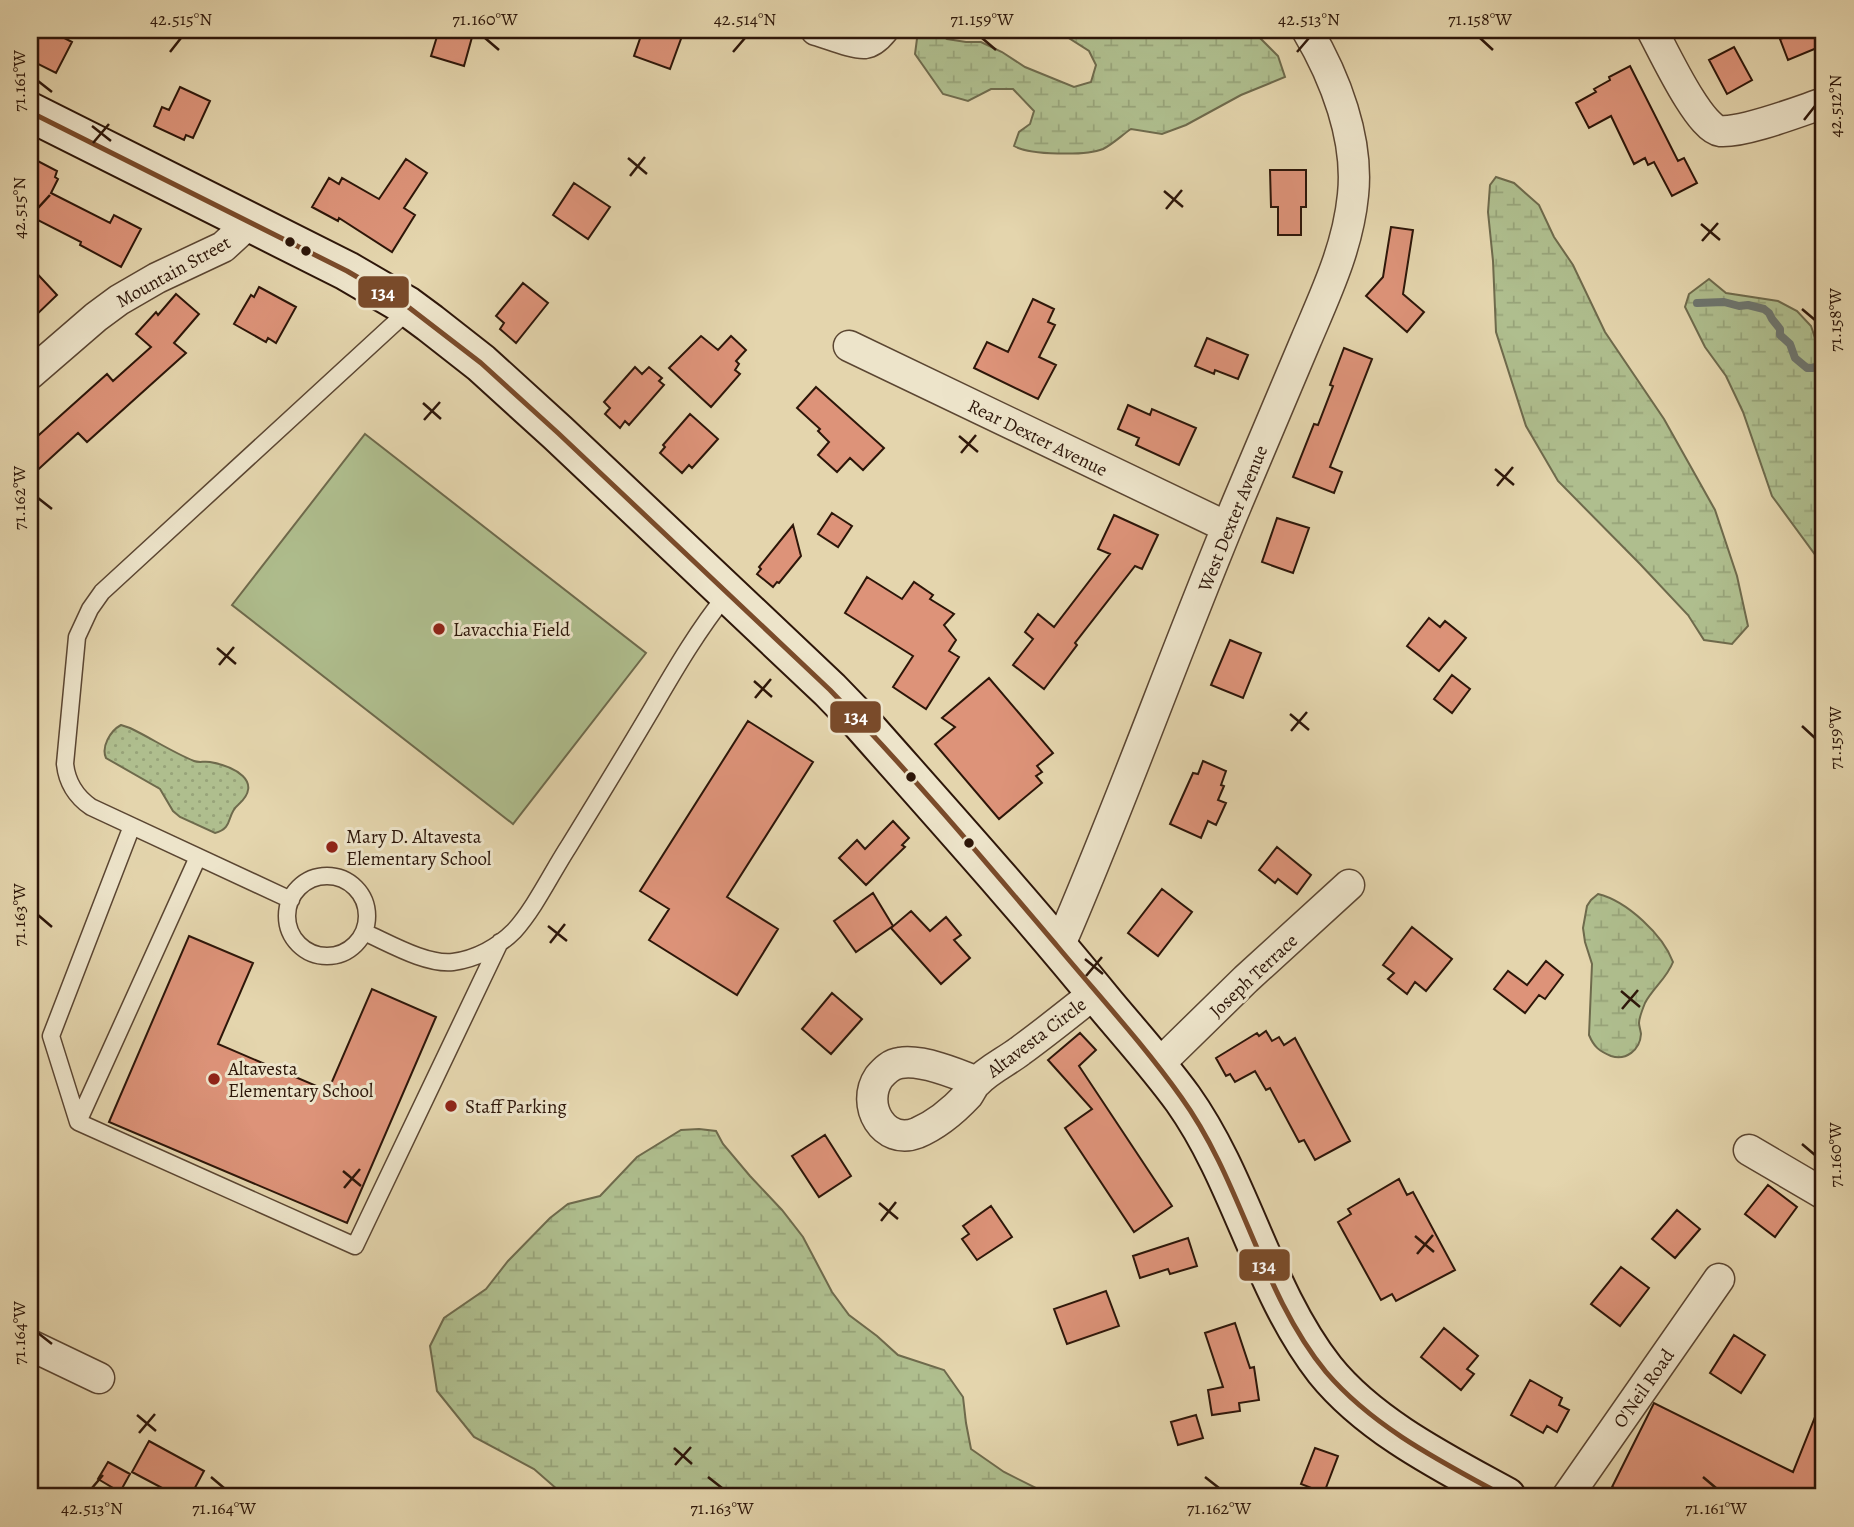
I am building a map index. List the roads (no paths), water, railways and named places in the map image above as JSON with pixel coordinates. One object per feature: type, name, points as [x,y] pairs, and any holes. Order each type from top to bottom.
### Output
[{"type":"main road","points":[[30,112],[347,271],[410,309],[481,363],[558,433],[860,721],[1059,947],[1157,1066],[1207,1138],[1293,1320],[1326,1371],[1351,1397],[1390,1428],[1422,1450],[1506,1497]]},
{"type":"street","points":[[816,30],[866,43],[878,34]]},
{"type":"street","name":"West Dexter Avenue","points":[[1059,947],[1227,527],[1335,273],[1342,249],[1354,193],[1348,132],[1326,65],[1307,30]]},
{"type":"street","points":[[1652,30],[1692,103],[1704,121],[1714,129],[1727,130],[1755,125],[1824,103]]},
{"type":"street","name":"Mountain Street","points":[[30,374],[119,300],[223,247],[250,222]]},
{"type":"street","name":"Rear Dexter Avenue","points":[[849,346],[1227,527]]},
{"type":"street","name":"Joseph Terrace","points":[[1157,1066],[1349,885]]},
{"type":"street","name":"Altavesta Circle","points":[[977,1082],[1096,992]]},
{"type":"street","points":[[1749,1150],[1824,1194]]},
{"type":"street","name":"O'Neil Road","points":[[1567,1497],[1719,1279]]},
{"type":"street","points":[[30,1345],[99,1378]]},
{"type":"lane","points":[[291,900],[82,801],[72,789],[66,774],[65,758],[75,647],[90,609],[109,585],[410,309]]},
{"type":"lane","points":[[364,932],[431,960],[444,962],[475,956],[500,943],[526,914],[693,640],[727,594]]},
{"type":"lane","points":[[132,826],[51,1036],[78,1122],[355,1246],[500,943]]},
{"type":"lane","points":[[78,1122],[198,856]]},
{"type":"lane","points":[[329,876],[344,879],[356,888],[365,901],[367,916],[364,932],[355,944],[341,953],[326,955],[311,952],[299,943],[290,930],[288,915],[291,900],[300,887],[313,878],[329,876]]},
{"type":"waterway","points":[[1697,303],[1724,302],[1764,309],[1780,329],[1780,335],[1790,344],[1795,358],[1807,368],[1824,365]]},
{"type":"place","name":"Lavacchia Field","points":[[439,629]]},
{"type":"place","name":"Mary D. Altavesta Elementary School","points":[[332,847]]},
{"type":"place","name":"Altavesta Elementary School","points":[[214,1079]]},
{"type":"place","name":"Staff Parking","points":[[451,1106]]}]
